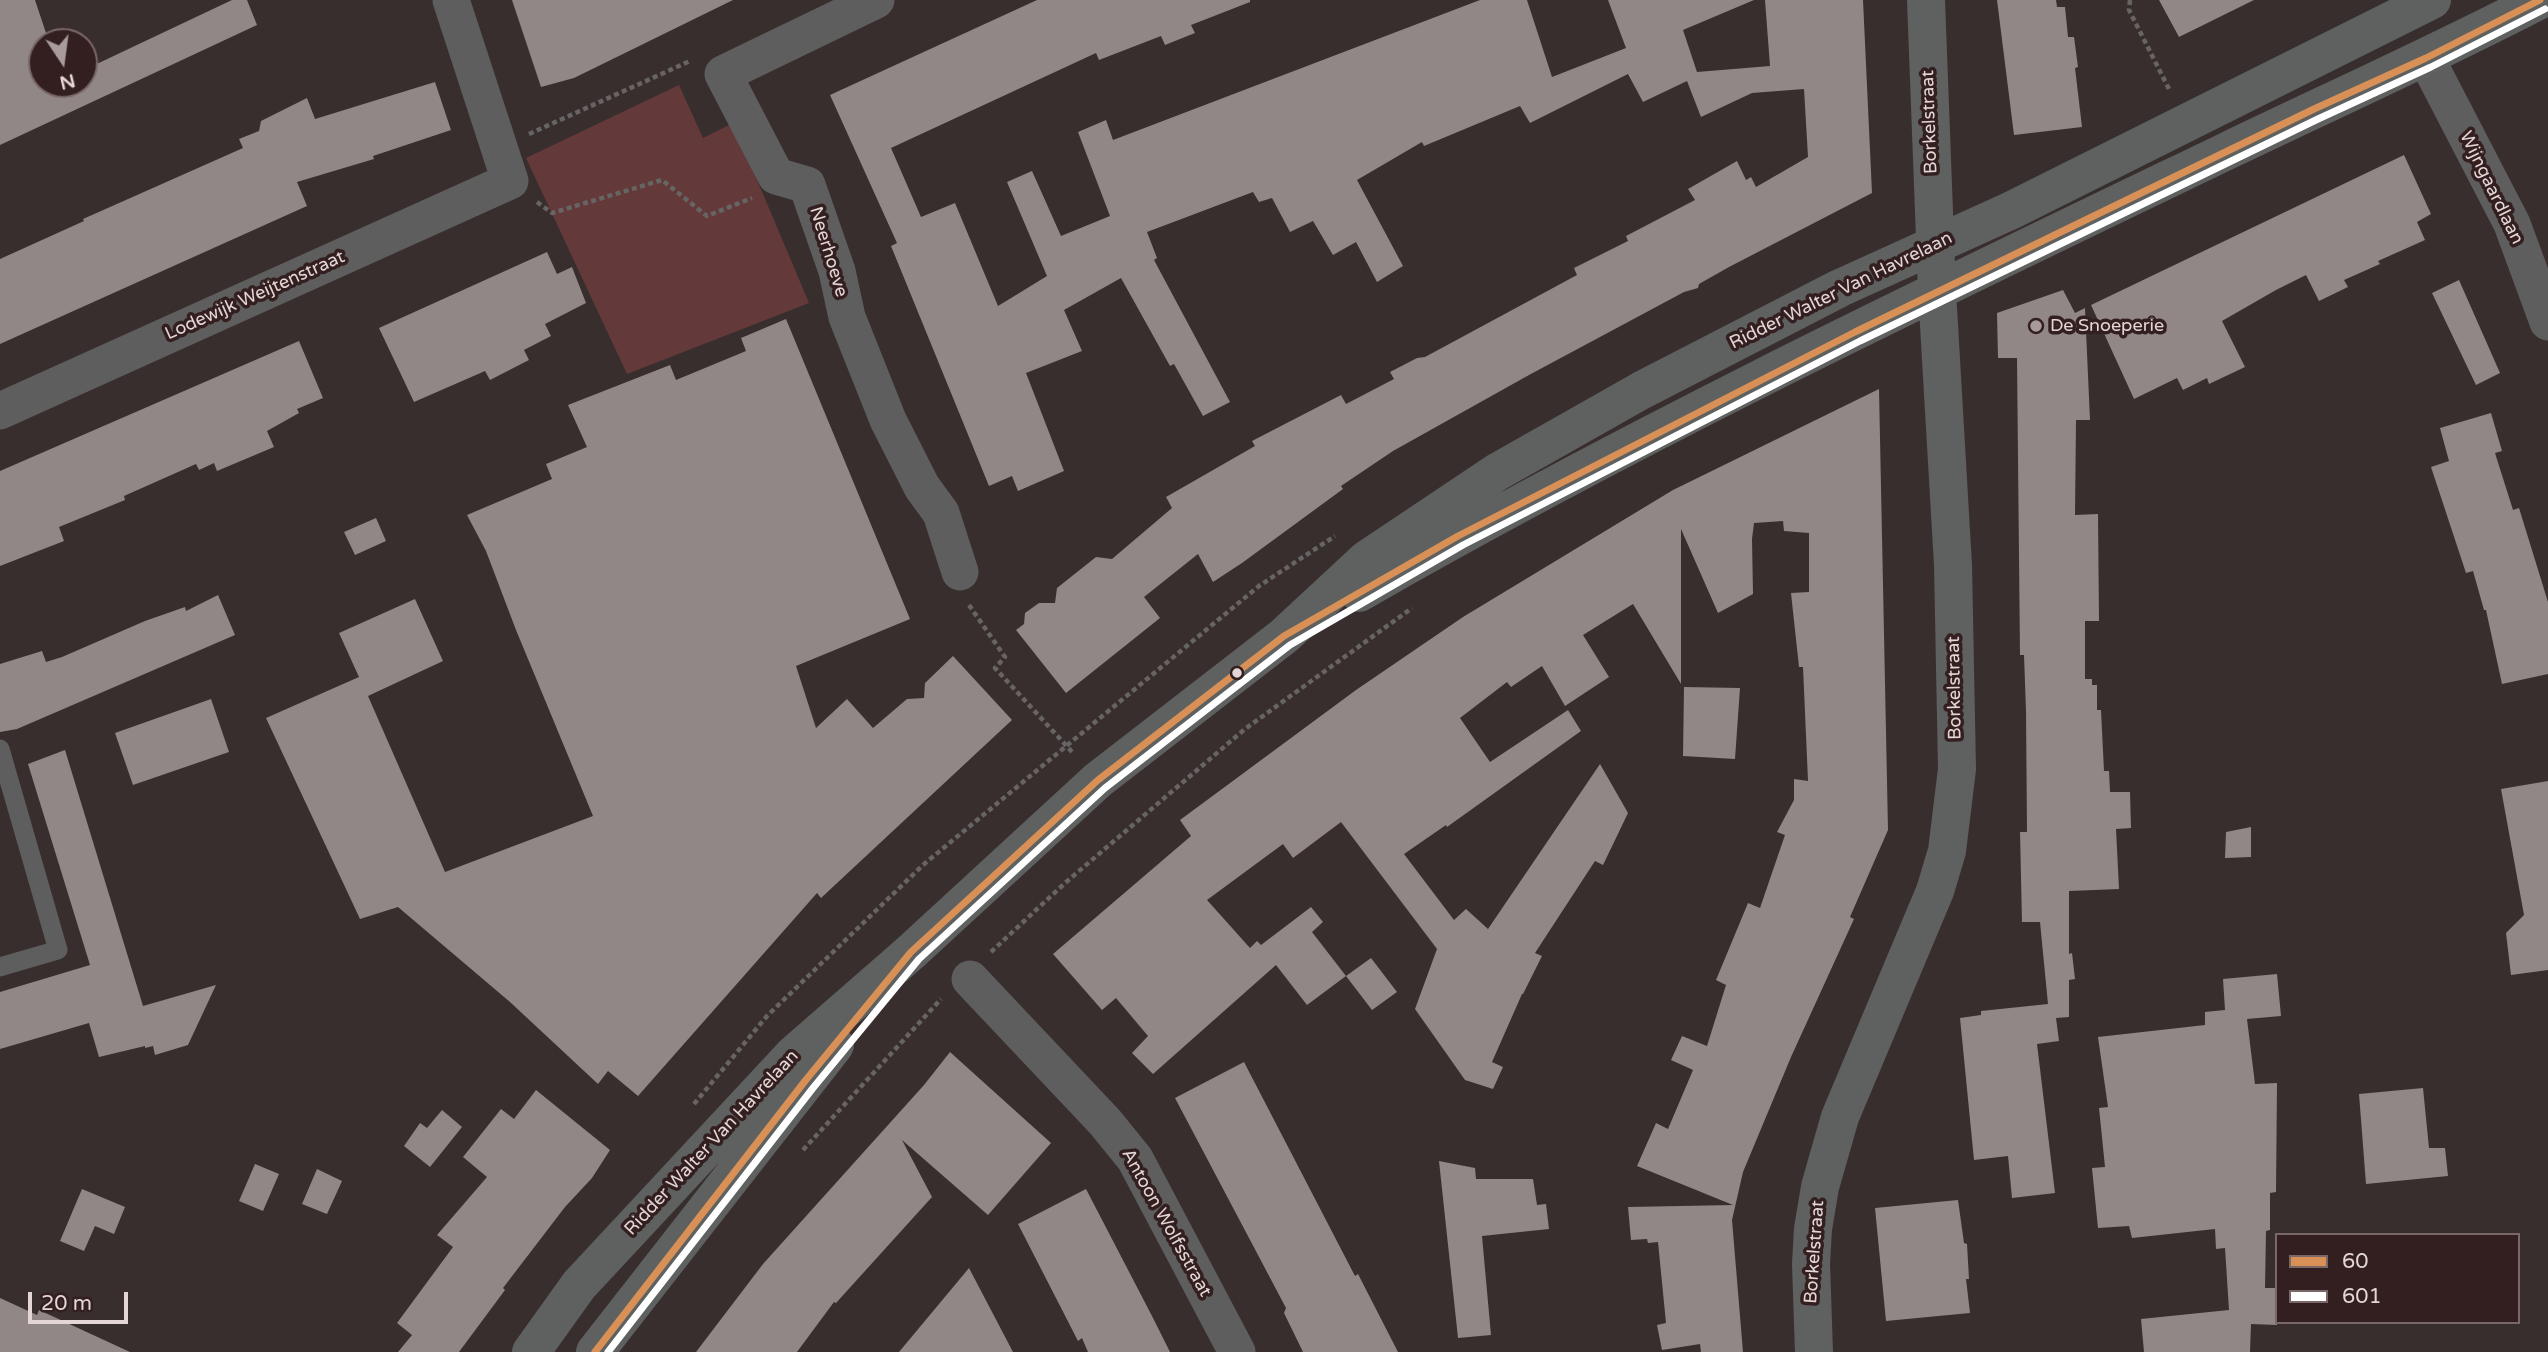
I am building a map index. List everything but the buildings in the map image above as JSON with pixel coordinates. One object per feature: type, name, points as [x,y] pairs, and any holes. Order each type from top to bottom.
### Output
[{"type":"main road","name":"Borkelstraat","points":[[1814,1352],[1811,1264],[1820,1186],[1840,1117],[1935,891],[1947,851],[1957,769],[1953,565],[1937,291],[1926,0]]},
{"type":"main road","name":"Ridder Walter Van Havrelaan","points":[[531,1352],[579,1285],[794,1054],[911,952],[1098,780],[1284,636],[1367,559],[1497,472],[1654,384],[1840,288],[1935,246],[2432,0]]},
{"type":"main road","name":"Ridder Walter Van Havrelaan","points":[[1284,636],[1458,536],[1647,437],[1937,291],[2314,109],[2426,58],[2540,0]]},
{"type":"main road","name":"Ridder Walter Van Havrelaan","points":[[595,1352],[805,1081],[911,952]]},
{"type":"street","points":[[452,0],[505,164]]},
{"type":"street","name":"Neerhoeve","points":[[876,0],[723,74],[776,176],[807,185],[837,271],[852,330],[888,420],[922,487],[941,513],[960,572]]},
{"type":"street","name":"Wijngaardlaan","points":[[2426,58],[2512,224],[2548,322]]},
{"type":"street","name":"Lodewijk Weijtenstraat","points":[[0,411],[505,164]]},
{"type":"street","name":"Antoon Wolfsstraat","points":[[969,975],[1105,1122],[1135,1159],[1237,1352]]},
{"type":"lane","points":[[0,749],[58,950],[0,967]]},
{"type":"path","points":[[2130,0],[2129,10],[2186,123]]},
{"type":"path","points":[[694,59],[505,164],[552,213],[662,180],[707,216],[794,180]]},
{"type":"path","points":[[960,572],[970,608],[1005,657],[995,668],[1098,780]]},
{"type":"path","points":[[794,1159],[924,1015],[1065,883],[1245,729],[1420,602]]},
{"type":"shaded area","points":[[679,85],[703,138],[733,123],[809,303],[627,374],[526,158]]},
{"type":"transit line","name":"60","points":[[595,1352],[805,1081],[911,952],[1098,780],[1284,636],[1458,536],[1855,332],[2314,109],[2426,58],[2540,0]]},
{"type":"transit line","name":"601","points":[[608,1352],[813,1088],[919,959],[1105,788],[1290,645],[1463,545],[1860,341],[2431,67],[2545,9]]},
{"type":"place","name":"De Snoeperie","points":[[2036,326]]}]
